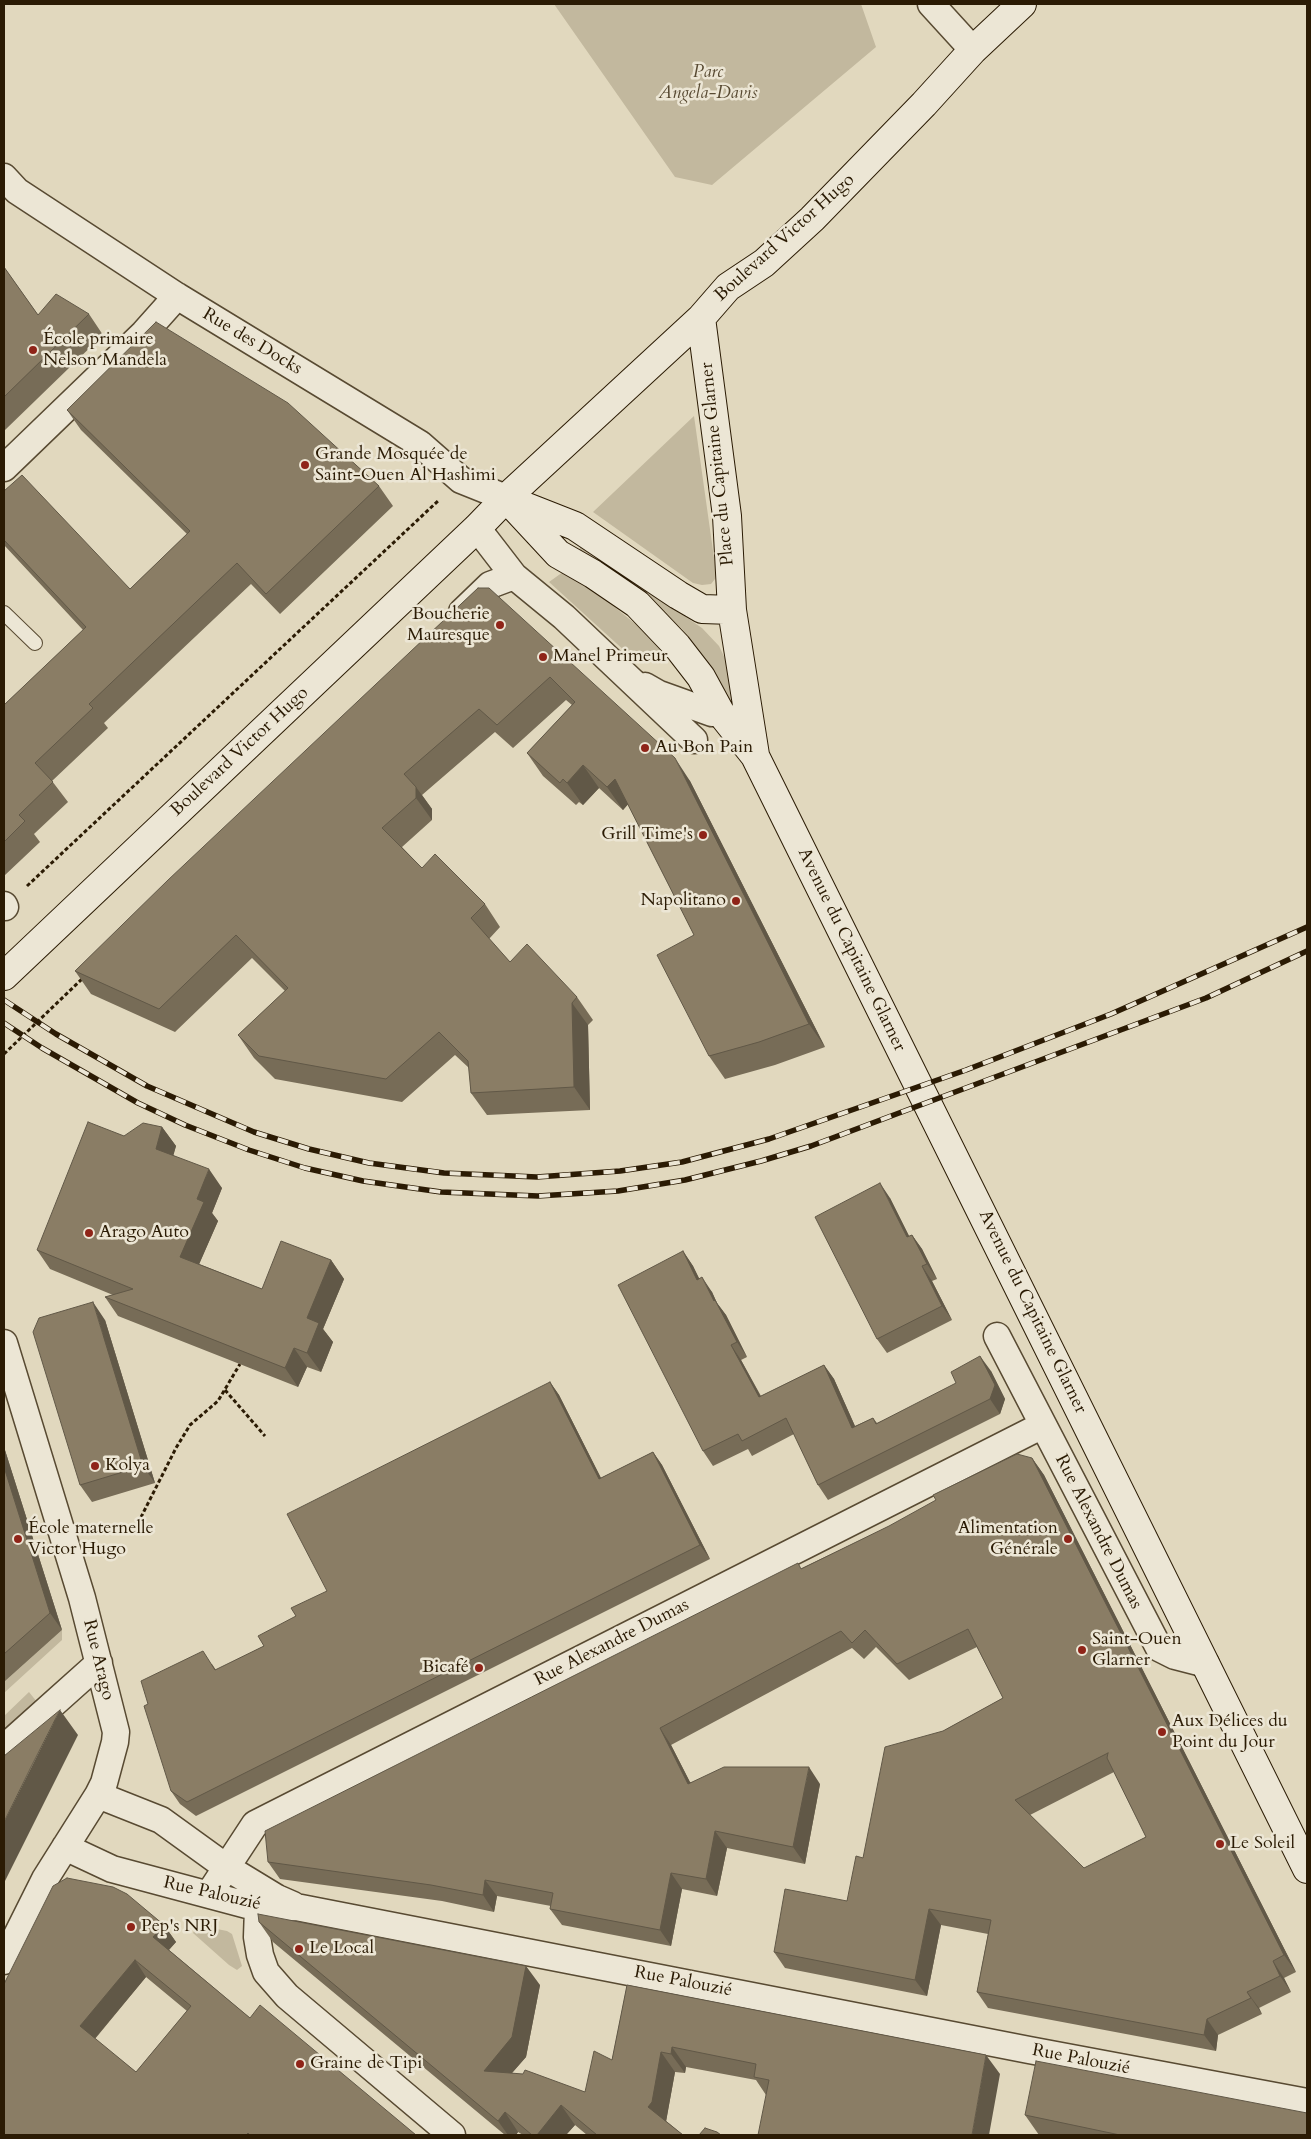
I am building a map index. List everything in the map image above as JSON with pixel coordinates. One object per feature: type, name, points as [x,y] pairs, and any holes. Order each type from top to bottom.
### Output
[{"type":"street","points":[[931,4],[972,50]]},
{"type":"street","name":"Boulevard Victor Hugo","points":[[4,976],[477,528],[506,498],[700,318],[728,287],[764,263],[812,219],[924,104],[972,50],[1022,4]]},
{"type":"street","name":"Rue des Docks","points":[[4,177],[17,191],[177,296],[420,444],[461,480],[506,498]]},
{"type":"street","points":[[4,468],[144,334],[177,296]]},
{"type":"street","name":"Place du Capitaine Glarner","points":[[700,318],[728,516],[732,610],[755,756]]},
{"type":"street","points":[[506,498],[575,526],[702,609],[732,610]]},
{"type":"street","points":[[506,498],[558,554],[593,574],[637,604],[677,646],[701,677],[720,712],[755,756]]},
{"type":"street","points":[[477,528],[514,576],[564,617],[694,740]]},
{"type":"street","points":[[448,626],[490,585],[514,576]]},
{"type":"street","points":[[623,674],[660,694],[712,713],[720,712]]},
{"type":"street","name":"Avenue du Capitaine Glarner","points":[[755,756],[1307,1869]]},
{"type":"street","name":"Rue Alexandre Dumas","points":[[998,1336],[1159,1648],[1175,1656],[1206,1664]]},
{"type":"street","name":"Rue Arago","points":[[4,1343],[79,1589],[116,1732],[104,1783],[45,1879],[4,1961]]},
{"type":"street","name":"Rue Alexandre Dumas","points":[[209,1894],[255,1824],[1043,1425]]},
{"type":"street","points":[[4,1748],[99,1663]]},
{"type":"street","points":[[98,1795],[160,1820],[226,1867],[277,1898],[296,1907]]},
{"type":"street","name":"Rue Palouzié","points":[[65,1847],[112,1869],[258,1908],[296,1907],[1019,2048],[1307,2102]]},
{"type":"street","points":[[258,1908],[256,1937],[266,1972],[287,1996],[452,2135]]},
{"type":"lane","points":[[4,613],[35,643]]},
{"type":"path","points":[[5,906],[461,480]]},
{"type":"path","points":[[4,1054],[88,973]]},
{"type":"path","points":[[135,1529],[176,1448],[190,1425],[218,1401],[240,1364]]},
{"type":"path","points":[[225,1390],[265,1436]]},
{"type":"green space","name":"Parc Angela-Davis","points":[[554,4],[861,4],[876,47],[712,185],[675,177]]},
{"type":"green space","points":[[694,416],[716,572],[715,579],[711,584],[702,585],[693,583],[593,512]]},
{"type":"green space","points":[[581,546],[702,628],[719,646],[731,671],[733,699],[728,701],[706,660],[682,629],[647,598],[579,550]]},
{"type":"green space","points":[[563,572],[579,578],[655,640],[665,654],[638,663],[549,582]]},
{"type":"green space","points":[[62,1630],[62,1640],[4,1693],[4,1682]]},
{"type":"green space","points":[[29,1692],[37,1702],[5,1731],[4,1716]]},
{"type":"green space","points":[[197,1925],[227,1931],[232,1934],[242,1966],[237,1970],[229,1965],[193,1933]]},
{"type":"building","name":"École primaire Nelson Mandela","points":[[4,267],[38,315],[56,294],[89,314],[4,397]]},
{"type":"building","points":[[156,322],[288,403],[379,486],[266,594],[237,563],[89,704],[93,708],[35,763],[53,782],[19,815],[25,821],[4,842],[4,705],[86,627],[4,540],[4,491],[22,475],[130,589],[190,531],[67,410]]},
{"type":"building","points":[[478,588],[489,588],[675,758],[809,1024],[759,1042],[709,1056],[657,955],[694,935],[615,779],[607,787],[583,765],[567,783],[563,779],[560,783],[527,753],[575,702],[550,677],[497,725],[479,709],[404,774],[416,787],[416,798],[382,828],[422,868],[435,854],[485,904],[471,918],[510,962],[527,944],[577,997],[572,1003],[574,1087],[471,1093],[468,1061],[439,1032],[386,1079],[259,1056],[238,1035],[288,988],[236,935],[159,1009],[75,971],[168,880]]},
{"type":"building","points":[[88,1122],[124,1136],[143,1123],[162,1127],[156,1149],[209,1169],[197,1199],[204,1202],[180,1257],[262,1289],[281,1241],[331,1260],[307,1318],[319,1323],[307,1353],[294,1348],[285,1368],[105,1297],[133,1289],[37,1250]]},
{"type":"building","points":[[880,1183],[907,1237],[912,1235],[927,1264],[922,1266],[942,1306],[877,1339],[815,1217]]},
{"type":"building","points":[[683,1251],[697,1280],[702,1277],[737,1342],[731,1345],[759,1397],[824,1365],[852,1428],[873,1418],[876,1424],[956,1383],[951,1372],[980,1356],[995,1385],[990,1399],[818,1485],[786,1418],[742,1441],[738,1434],[703,1451],[618,1285]]},
{"type":"building","points":[[93,1302],[143,1466],[80,1485],[33,1332],[39,1318]]},
{"type":"building","points":[[550,1382],[599,1479],[653,1452],[700,1545],[187,1802],[171,1791],[144,1706],[148,1704],[141,1681],[203,1651],[215,1670],[264,1646],[258,1636],[296,1616],[291,1608],[327,1591],[287,1514]]},
{"type":"building","points":[[1017,1454],[1032,1458],[1284,1955],[1273,1961],[1280,1976],[1247,1992],[1251,1998],[1207,2019],[1204,2035],[977,1992],[991,1920],[929,1909],[915,1980],[774,1952],[785,1889],[847,1901],[856,1856],[863,1858],[885,1747],[943,1731],[1003,1698],[968,1629],[897,1664],[865,1630],[852,1643],[841,1631],[660,1728],[688,1784],[724,1767],[809,1767],[793,1847],[715,1831],[706,1879],[671,1873],[660,1930],[550,1909],[553,1893],[485,1880],[483,1895],[431,1885],[268,1862],[265,1831],[798,1563],[801,1569],[889,1526],[936,1500],[933,1495]],"holes":[[[1108,1753],[1107,1758],[1146,1837],[1084,1868],[1015,1800]]]},
{"type":"building","name":"École maternelle Victor Hugo","points":[[4,1467],[50,1613],[4,1654]]},
{"type":"building","points":[[60,1710],[31,1767],[4,1822],[4,1756]]},
{"type":"building","points":[[67,1878],[113,1887],[127,1894],[164,1925],[153,1937],[250,2018],[260,2005],[416,2135],[250,2135],[248,2133],[246,2135],[4,2135],[4,1984],[53,1886]],"holes":[[[135,1960],[191,2006],[136,2072],[80,2026]]]},
{"type":"building","points":[[258,1914],[526,1966],[512,2037],[484,2071],[523,2074],[525,2070],[585,2092],[594,2051],[612,2060],[627,1985],[986,2055],[972,2135],[758,2135],[769,2080],[754,2077],[756,2064],[672,2047],[671,2054],[661,2052],[652,2102],[648,2107],[683,2135],[597,2135],[561,2105],[537,2135],[532,2135],[505,2112],[498,2121],[259,1922]]},
{"type":"building","points":[[1036,2061],[1307,2113],[1307,2135],[1120,2135],[1025,2115]]},
{"type":"building","points":[[705,2128],[717,2132],[721,2135],[699,2135]]},
{"type":"railway","points":[[4,1000],[56,1034],[147,1086],[254,1132],[309,1149],[369,1163],[444,1173],[537,1177],[620,1171],[682,1162],[769,1139],[966,1070],[1111,1014],[1307,927]]},
{"type":"railway","points":[[4,1023],[42,1048],[138,1103],[185,1125],[249,1150],[305,1168],[363,1181],[441,1192],[538,1196],[618,1191],[685,1180],[811,1146],[1206,998],[1307,951]]},
{"type":"place","name":"École primaire Nelson Mandela","points":[[33,350]]},
{"type":"place","name":"Grande Mosquée de Saint-Ouen Al Hashimi","points":[[305,465]]},
{"type":"place","name":"Boucherie Mauresque","points":[[500,625]]},
{"type":"place","name":"Manel Primeur","points":[[543,657]]},
{"type":"place","name":"Au Bon Pain","points":[[645,748]]},
{"type":"place","name":"Grill Time's","points":[[703,835]]},
{"type":"place","name":"Napolitano","points":[[736,901]]},
{"type":"place","name":"Arago Auto","points":[[89,1233]]},
{"type":"place","name":"Kolya","points":[[95,1466]]},
{"type":"place","name":"École maternelle Victor Hugo","points":[[18,1539]]},
{"type":"place","name":"Alimentation Générale","points":[[1068,1539]]},
{"type":"place","name":"Saint-Ouen Glarner","points":[[1082,1650]]},
{"type":"place","name":"Bicafé","points":[[479,1668]]},
{"type":"place","name":"Aux Délices du Point du Jour","points":[[1162,1732]]},
{"type":"place","name":"Le Soleil","points":[[1220,1844]]},
{"type":"place","name":"Pep's NRJ","points":[[131,1927]]},
{"type":"place","name":"Le Local","points":[[299,1949]]},
{"type":"place","name":"Graine de Tipi","points":[[300,2064]]}]
